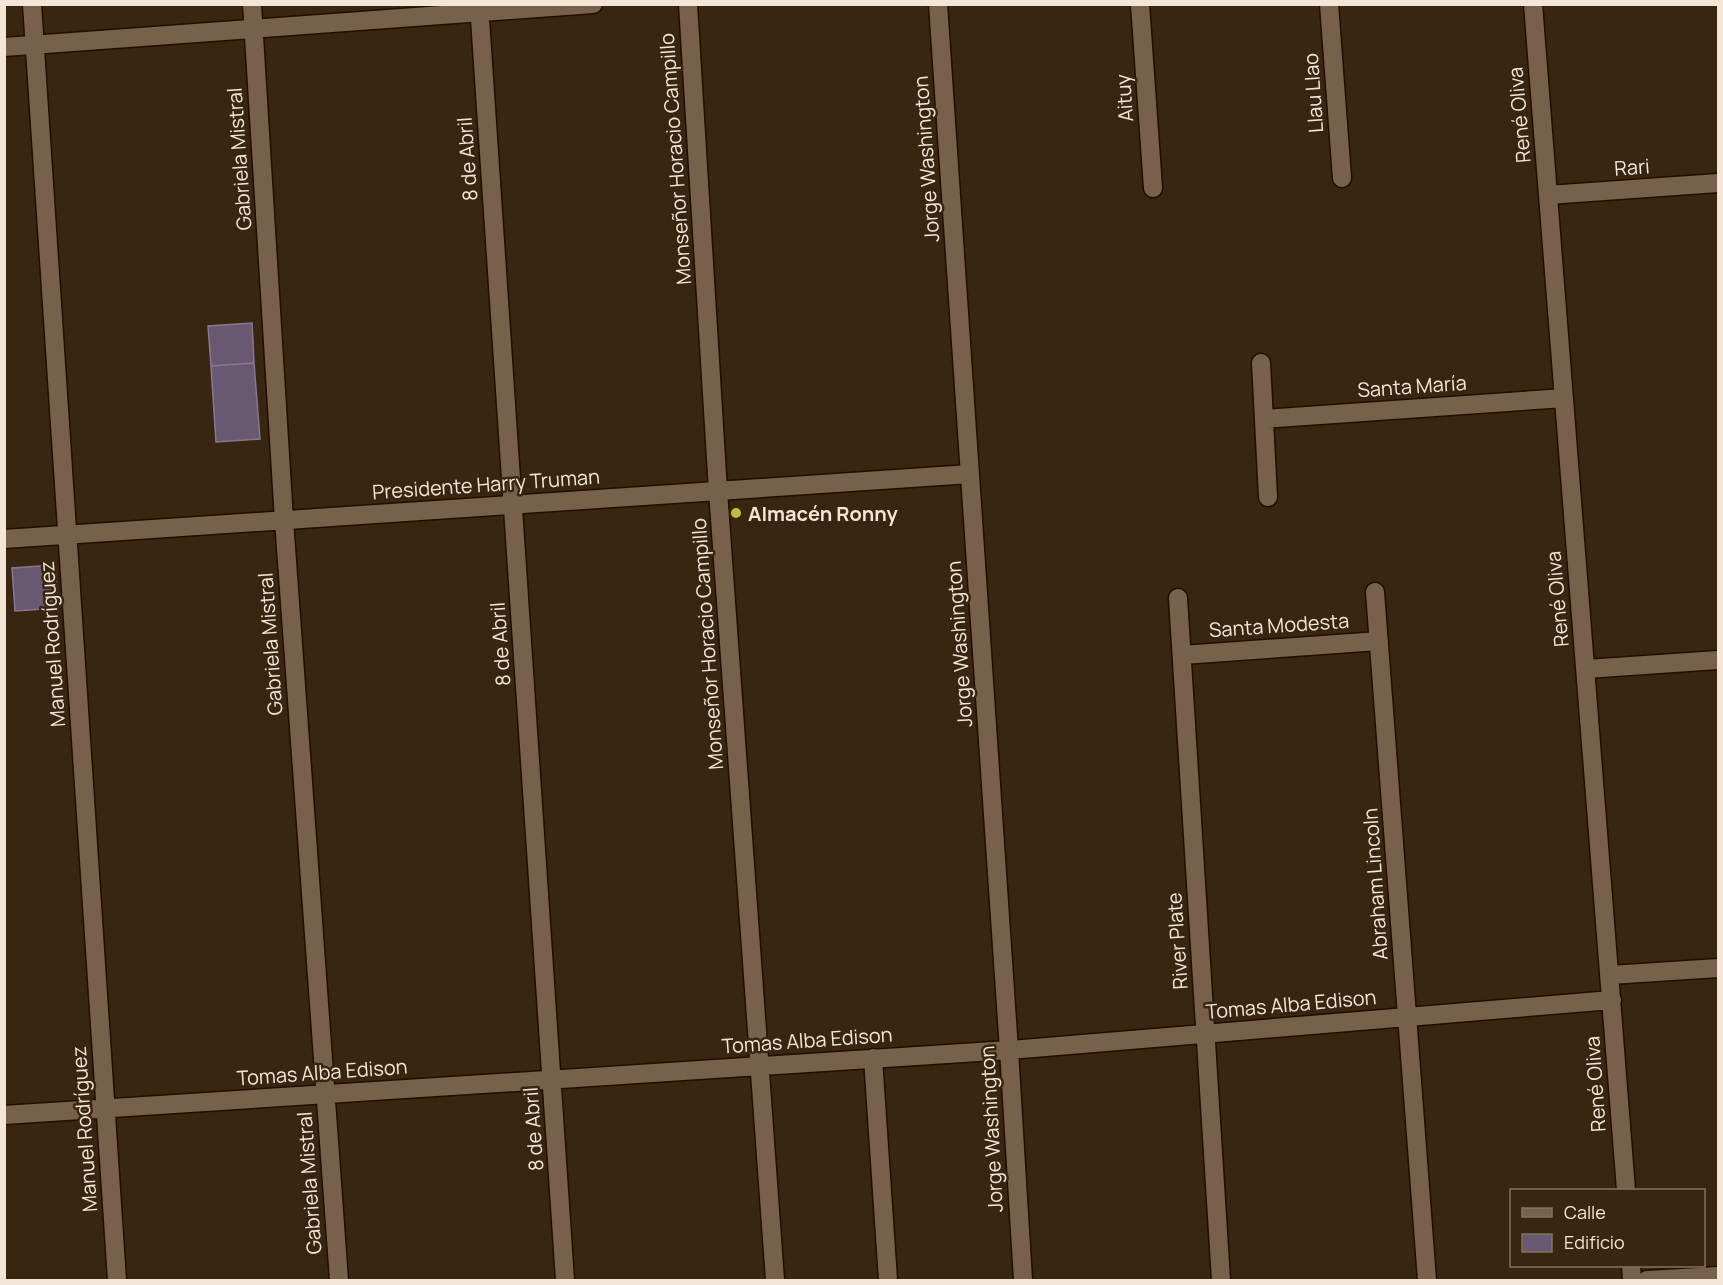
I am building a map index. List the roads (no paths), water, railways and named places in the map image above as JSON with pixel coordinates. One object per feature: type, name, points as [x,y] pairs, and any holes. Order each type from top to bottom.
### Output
[{"type":"street","name":"Manuel Rodríguez","points":[[32,4],[117,1281]]},
{"type":"street","name":"Gabriela Mistral","points":[[252,4],[284,520],[339,1281]]},
{"type":"street","points":[[4,47],[253,29],[479,9],[593,4]]},
{"type":"street","name":"Monseñor Horacio Campillo","points":[[688,4],[718,491],[775,1281]]},
{"type":"street","name":"Jorge Washington","points":[[938,4],[1023,1281]]},
{"type":"street","name":"Aituy","points":[[1140,4],[1153,188]]},
{"type":"street","name":"Llau Llao","points":[[1329,4],[1342,178]]},
{"type":"street","name":"René Oliva","points":[[1533,4],[1626,1189]]},
{"type":"street","name":"8 de Abril","points":[[479,9],[565,1281]]},
{"type":"street","name":"Rari","points":[[1548,195],[1719,183]]},
{"type":"street","points":[[1261,363],[1268,497]]},
{"type":"street","name":"Santa María","points":[[1264,419],[1564,398]]},
{"type":"street","name":"Presidente Harry Truman","points":[[4,539],[970,474]]},
{"type":"street","name":"Abraham Lincoln","points":[[1375,592],[1427,1281]]},
{"type":"street","name":"River Plate","points":[[1178,598],[1221,1281]]},
{"type":"street","name":"Santa Modesta","points":[[1182,655],[1379,641]]},
{"type":"street","points":[[1586,669],[1719,660]]},
{"type":"street","points":[[1610,975],[1719,968]]},
{"type":"street","name":"Tomas Alba Edison","points":[[4,1115],[1009,1050],[1612,1000]]},
{"type":"street","points":[[873,1058],[888,1281]]},
{"type":"street","points":[[1647,1281],[1719,1276]]},
{"type":"place","name":"Almacén Ronny","points":[[736,513]]}]
